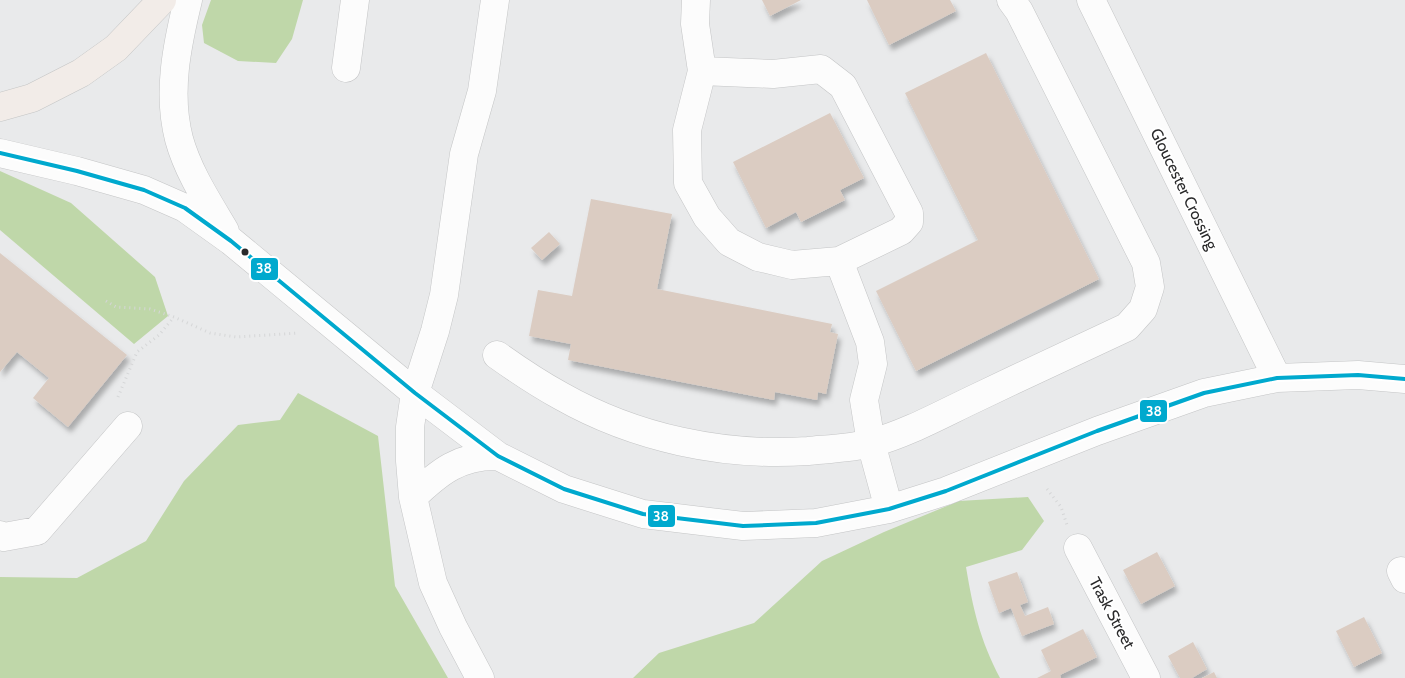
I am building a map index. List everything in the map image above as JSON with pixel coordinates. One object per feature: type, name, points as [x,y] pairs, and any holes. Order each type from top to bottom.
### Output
[{"type":"highway","points":[[0,107],[32,98],[81,73],[116,48],[162,0]]},
{"type":"street","points":[[188,0],[176,53],[174,113],[179,140],[190,168],[206,200],[231,241]]},
{"type":"street","points":[[346,68],[355,0]]},
{"type":"street","points":[[480,678],[453,627],[433,583],[414,497],[410,461],[410,427],[414,392],[435,331],[444,295],[464,154],[482,91],[495,0]]},
{"type":"street","points":[[696,0],[695,24],[702,71],[688,130],[688,184],[706,217],[728,242],[758,257],[792,265],[839,261],[901,231],[909,222],[909,213],[843,86],[821,70],[773,74],[702,71]]},
{"type":"street","points":[[498,355],[529,378],[562,397],[632,428],[669,439],[709,447],[790,452],[872,443],[913,428],[1126,327],[1143,310],[1148,294],[1150,286],[1146,263],[1019,11],[1011,0]]},
{"type":"street","name":"Gloucester Crossing","points":[[1091,0],[1277,378]]},
{"type":"street","points":[[0,153],[77,171],[144,190],[186,208],[231,241],[414,392],[498,456],[564,489],[643,514],[753,526],[816,524],[889,509],[946,491],[1097,431],[1204,393],[1277,378],[1358,375],[1405,379]]},
{"type":"street","points":[[839,261],[870,342],[873,364],[864,400],[872,443],[889,509]]},
{"type":"street","points":[[0,535],[37,531],[128,426]]},
{"type":"street","points":[[414,497],[434,477],[465,459],[481,455],[498,456]]},
{"type":"street","name":"Trask Street","points":[[1078,548],[1146,678]]},
{"type":"path","points":[[106,301],[116,307],[150,309],[210,333],[236,337],[295,332],[304,334]]},
{"type":"path","points":[[118,397],[137,352],[159,335],[174,317]]},
{"type":"path","points":[[1047,489],[1061,507],[1078,548]]},
{"type":"green space","points":[[211,0],[303,0],[292,39],[276,63],[238,61],[204,43],[202,25]]},
{"type":"green space","points":[[0,171],[71,203],[155,277],[168,316],[134,344],[0,230]]},
{"type":"green space","points":[[298,393],[378,436],[395,586],[448,678],[0,678],[0,577],[77,578],[146,541],[184,481],[238,425],[280,420]]},
{"type":"green space","points":[[1028,497],[1044,521],[1022,550],[966,567],[978,624],[987,651],[1000,678],[633,678],[659,653],[754,623],[822,561],[884,532],[959,501]]},
{"type":"building","points":[[762,0],[801,0],[770,16]]},
{"type":"building","points":[[867,0],[950,0],[956,11],[889,45]]},
{"type":"building","points":[[986,53],[1099,279],[916,371],[876,291],[978,240],[905,93]]},
{"type":"building","points":[[830,113],[864,178],[840,190],[845,200],[801,222],[796,212],[766,228],[733,162]]},
{"type":"building","points":[[591,199],[672,214],[657,289],[832,324],[830,332],[838,334],[826,394],[818,392],[817,400],[775,392],[774,400],[568,360],[571,344],[529,336],[538,290],[572,296]]},
{"type":"building","points":[[549,232],[560,244],[542,260],[531,248]]},
{"type":"building","points":[[0,253],[127,355],[68,427],[33,398],[49,378],[17,352],[0,372]]},
{"type":"building","points":[[1157,552],[1175,586],[1141,604],[1123,570]]},
{"type":"building","points":[[1017,572],[1028,602],[1020,605],[1025,616],[1048,607],[1054,624],[1022,636],[1011,608],[999,613],[988,582]]},
{"type":"building","points":[[1364,617],[1382,653],[1354,667],[1336,631]]},
{"type":"building","points":[[1083,629],[1097,657],[1060,675],[1061,678],[1037,678],[1051,671],[1041,650]]},
{"type":"building","points":[[1193,642],[1207,669],[1192,678],[1180,678],[1168,656]]},
{"type":"building","points":[[1214,672],[1217,678],[1202,678]]},
{"type":"transit line","name":"38","points":[[0,153],[77,171],[144,190],[185,208],[231,241],[415,393],[498,456],[564,489],[643,514],[743,526],[816,523],[889,509],[946,491],[1097,431],[1204,393],[1277,378],[1358,375],[1405,379]]}]
